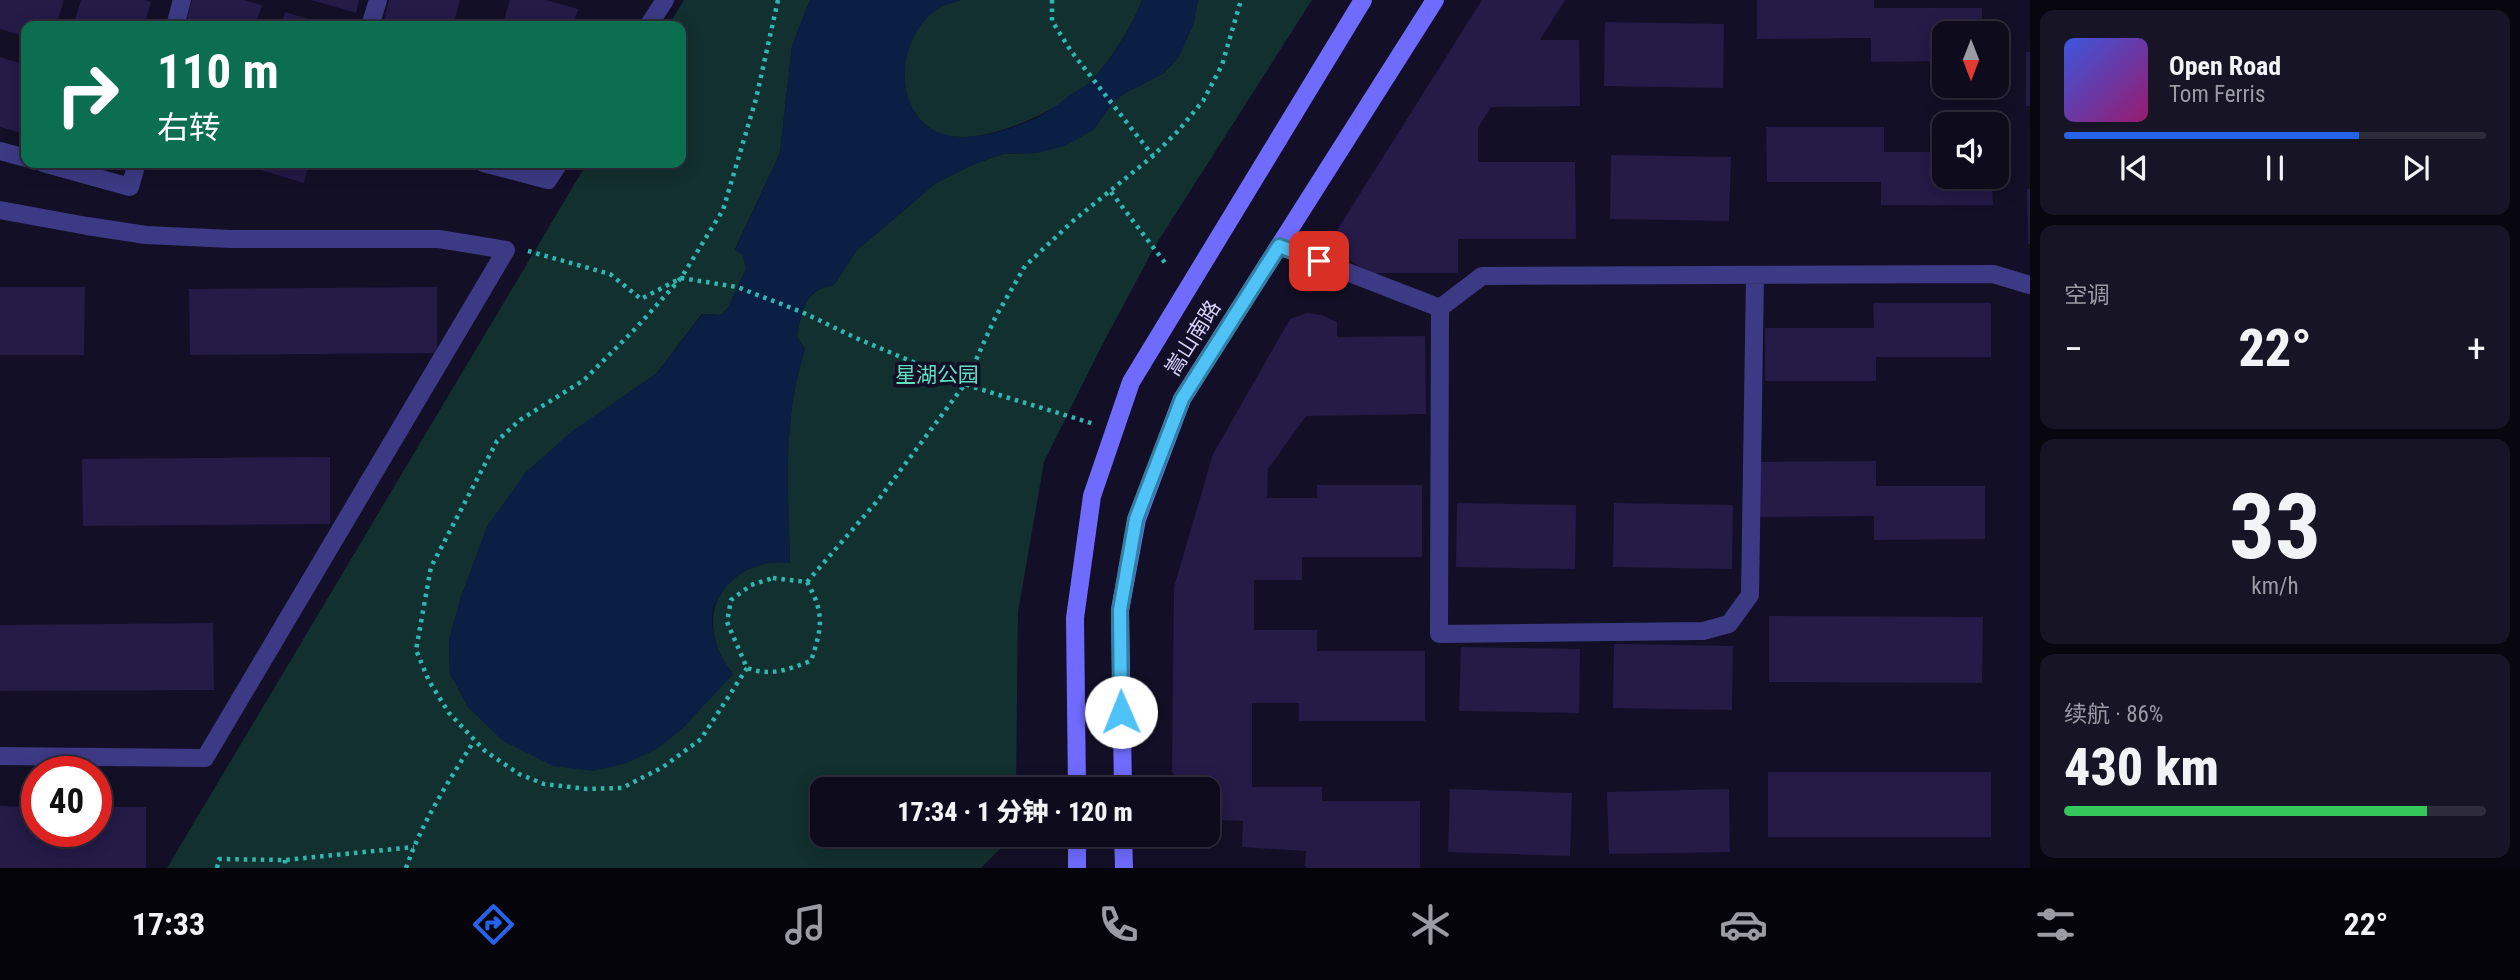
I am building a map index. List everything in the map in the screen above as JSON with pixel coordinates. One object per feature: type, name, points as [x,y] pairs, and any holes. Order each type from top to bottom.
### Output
[{"type":"street","points":[[177,21],[183,0]]},
{"type":"street","points":[[372,21],[378,0]]},
{"type":"street","points":[[651,21],[666,0]]},
{"type":"street","name":"嵩山南路","points":[[1077,777],[1075,618],[1092,496],[1130,382],[1363,0]]},
{"type":"street","name":"嵩山南路","points":[[1123,777],[1120,610],[1136,519],[1182,399],[1434,0]]},
{"type":"street","points":[[0,150],[21,156]]},
{"type":"street","points":[[61,168],[130,187],[136,168]]},
{"type":"street","points":[[502,168],[548,180],[556,168]]},
{"type":"street","points":[[0,210],[146,235],[231,239],[439,239],[506,250],[205,758],[0,756]]},
{"type":"street","points":[[1279,246],[1440,308]]},
{"type":"street","points":[[1440,308],[1482,276],[1993,274],[2030,285]]},
{"type":"street","points":[[1440,308],[1439,634],[1703,631],[1729,624],[1750,594],[1755,275]]},
{"type":"street","points":[[1077,847],[1077,868]]},
{"type":"street","points":[[1123,847],[1124,868]]},
{"type":"path","points":[[747,668],[701,739],[663,767],[622,788],[587,789],[544,784],[519,774],[474,741],[449,713],[429,681],[416,650],[431,567],[497,441],[520,420],[584,380],[636,328],[681,278],[723,210],[756,99],[778,0]]},
{"type":"path","points":[[1052,0],[1052,21],[1071,51],[1153,156]]},
{"type":"path","points":[[807,582],[878,499],[965,384],[995,318],[1025,266],[1073,221],[1153,156],[1203,100],[1222,65],[1241,0]]},
{"type":"path","points":[[1111,192],[1166,264]]},
{"type":"path","points":[[506,250],[534,252],[610,274],[641,299],[681,278],[737,287],[802,312],[965,384],[1085,420],[1114,432]]},
{"type":"path","points":[[774,578],[807,582],[817,600],[821,631],[811,661],[786,670],[762,674],[747,668],[727,622],[731,600],[751,585],[774,578]]},
{"type":"path","points":[[406,868],[440,794],[474,741]]},
{"type":"path","points":[[217,868],[219,859],[285,860],[414,846]]},
{"type":"path","points":[[285,860],[285,868]]},
{"type":"green space","name":"星湖公园","points":[[684,0],[810,0],[792,46],[780,153],[735,249],[743,255],[746,269],[728,308],[720,315],[702,314],[656,374],[614,403],[488,525],[461,597],[449,640],[450,673],[468,707],[504,741],[717,689],[733,674],[715,639],[715,606],[733,579],[748,569],[771,561],[790,562],[788,455],[793,402],[805,349],[797,337],[801,318],[810,297],[816,291],[834,285],[857,250],[936,183],[972,165],[1003,154],[1037,153],[1093,130],[1113,102],[1164,73],[1178,58],[1193,25],[1198,0],[1312,0],[1155,246],[1044,462],[1018,612],[1016,777],[810,777],[810,847],[1002,847],[981,868],[167,868],[584,168],[686,168],[686,21],[671,21]]},
{"type":"green space","points":[[961,0],[1142,0],[1127,32],[1091,81],[1039,116],[992,133],[970,137],[950,136],[933,130],[919,118],[910,103],[905,86],[908,50],[915,33],[926,18],[940,7]]},
{"type":"water","points":[[810,0],[961,0],[941,7],[927,18],[916,33],[905,68],[910,104],[919,119],[933,130],[958,137],[988,134],[1031,120],[1087,85],[1120,43],[1142,0],[1198,0],[1193,25],[1178,58],[1164,73],[1113,102],[1093,130],[1065,146],[1037,153],[1003,154],[972,165],[936,183],[857,250],[834,285],[824,287],[810,296],[803,310],[797,337],[805,349],[793,403],[788,455],[790,563],[770,563],[751,568],[734,579],[715,603],[712,618],[714,635],[719,652],[733,674],[682,729],[657,749],[627,763],[593,771],[553,766],[503,741],[468,707],[450,673],[449,640],[461,597],[488,525],[526,472],[571,432],[656,374],[703,314],[720,315],[728,308],[746,269],[743,255],[735,250],[780,153],[792,46]]},
{"type":"building","points":[[0,0],[64,0],[58,21],[21,21],[21,35],[0,29]]},
{"type":"building","points":[[81,0],[151,2],[145,21],[75,21]]},
{"type":"building","points":[[192,0],[243,0],[262,5],[257,21],[186,21]]},
{"type":"building","points":[[311,0],[359,0],[356,13]]},
{"type":"building","points":[[389,0],[460,0],[454,21],[384,21]]},
{"type":"building","points":[[510,0],[546,0],[578,9],[574,21],[504,21]]},
{"type":"building","points":[[1482,0],[1565,0],[1540,40],[1579,40],[1580,106],[1491,107],[1478,128],[1478,162],[1575,162],[1576,239],[1458,239],[1458,273],[1370,273],[1327,246]]},
{"type":"building","points":[[1757,0],[1874,0],[1874,8],[1982,8],[1982,21],[1932,21],[1932,61],[1871,62],[1871,38],[1757,39]]},
{"type":"building","points":[[285,12],[315,21],[282,21]]},
{"type":"building","points":[[1605,22],[1724,24],[1723,88],[1604,86]]},
{"type":"building","points":[[2026,52],[2030,52],[2030,106],[2026,106]]},
{"type":"building","points":[[0,57],[21,63],[21,133],[0,127]]},
{"type":"building","points":[[1766,127],[1884,127],[1884,152],[1932,152],[1932,189],[1992,189],[1993,205],[1881,205],[1881,182],[1767,182]]},
{"type":"building","points":[[1611,155],[1731,157],[1729,221],[1610,219]]},
{"type":"building","points":[[254,168],[308,168],[304,183]]},
{"type":"building","points":[[2027,189],[2030,189],[2030,244],[2028,244]]},
{"type":"building","points":[[0,287],[85,287],[84,355],[0,355]]},
{"type":"building","points":[[437,287],[437,353],[190,355],[189,289]]},
{"type":"building","points":[[1873,303],[1991,303],[1991,357],[1876,357],[1876,381],[1765,381],[1765,328],[1874,328]]},
{"type":"building","points":[[1307,313],[1322,315],[1337,322],[1337,337],[1425,336],[1426,414],[1306,416],[1268,469],[1267,498],[1317,498],[1317,485],[1422,485],[1422,557],[1302,557],[1302,580],[1254,580],[1254,630],[1317,630],[1317,651],[1425,651],[1425,721],[1299,721],[1299,703],[1252,703],[1252,787],[1322,787],[1322,801],[1420,801],[1420,868],[1307,868],[1306,851],[1242,847],[1243,821],[1220,818],[1220,777],[1177,777],[1172,772],[1174,587],[1213,454],[1290,319]]},
{"type":"building","points":[[330,457],[330,524],[83,526],[82,459]]},
{"type":"building","points":[[1876,461],[1876,486],[1985,486],[1985,539],[1874,540],[1874,516],[1759,517],[1759,462]]},
{"type":"building","points":[[1457,503],[1576,505],[1575,569],[1456,567]]},
{"type":"building","points":[[1614,503],[1733,505],[1732,569],[1613,567]]},
{"type":"building","points":[[1769,616],[1983,617],[1982,683],[1769,682]]},
{"type":"building","points":[[213,623],[214,690],[0,691],[0,625]]},
{"type":"building","points":[[1614,644],[1733,646],[1732,710],[1613,708]]},
{"type":"building","points":[[1461,647],[1580,649],[1579,713],[1459,711]]},
{"type":"building","points":[[1768,772],[1991,772],[1991,837],[1768,837]]},
{"type":"building","points":[[1450,789],[1572,793],[1570,856],[1448,852]]},
{"type":"building","points":[[1729,789],[1730,852],[1609,854],[1607,792]]},
{"type":"building","points":[[0,806],[21,807],[21,847],[112,847],[112,807],[146,807],[146,868],[0,868]]},
{"type":"route","points":[[1121,712],[1120,610],[1136,519],[1182,399],[1279,246],[1319,261]]}]
